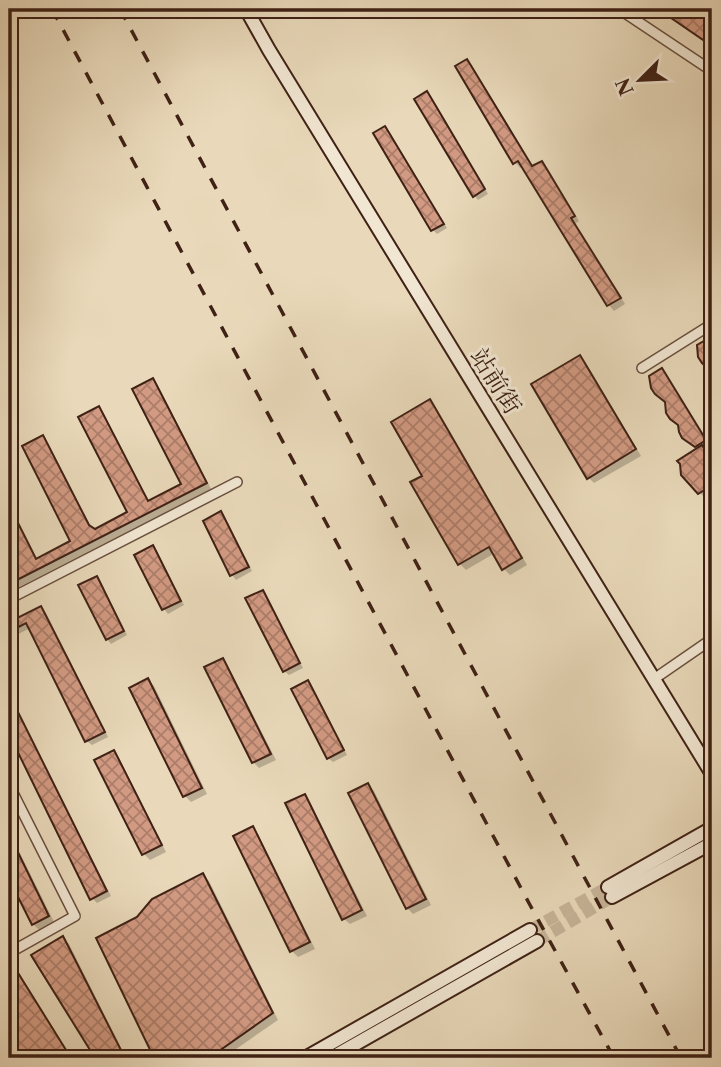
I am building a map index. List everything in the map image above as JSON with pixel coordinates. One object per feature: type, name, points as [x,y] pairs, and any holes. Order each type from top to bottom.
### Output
[{"type":"street","name":"站前街","points":[[246,9],[712,774]]},
{"type":"street","points":[[620,9],[712,71]]},
{"type":"street","points":[[642,368],[712,324]]},
{"type":"street","points":[[9,599],[237,482]]},
{"type":"street","points":[[654,679],[712,639]]},
{"type":"street","points":[[9,785],[75,916],[9,953]]},
{"type":"street","points":[[712,828],[610,892],[712,843]]},
{"type":"street","points":[[305,1058],[534,936],[331,1058]]},
{"type":"building","points":[[658,9],[694,9],[712,21],[712,46]]},
{"type":"building","points":[[467,59],[532,166],[542,161],[575,216],[571,218],[621,298],[607,306],[518,161],[513,164],[455,66]]},
{"type":"building","points":[[427,91],[485,189],[473,197],[414,99]]},
{"type":"building","points":[[385,126],[444,224],[431,231],[373,133]]},
{"type":"building","points":[[709,338],[712,342],[712,372],[698,357],[697,345]]},
{"type":"building","points":[[580,355],[636,449],[587,479],[531,384]]},
{"type":"building","points":[[662,368],[706,440],[695,447],[682,438],[678,425],[666,413],[665,402],[651,388],[649,376]]},
{"type":"building","points":[[153,378],[207,483],[9,584],[9,572],[15,569],[9,557],[9,505],[36,559],[70,541],[22,446],[43,435],[89,525],[95,529],[127,512],[78,417],[99,406],[148,501],[181,484],[132,389]]},
{"type":"building","points":[[430,399],[522,558],[502,570],[489,547],[458,565],[410,482],[422,476],[391,422]]},
{"type":"building","points":[[702,445],[712,462],[712,476],[707,479],[711,486],[698,494],[681,475],[677,461]]},
{"type":"building","points":[[221,511],[249,567],[230,576],[203,521]]},
{"type":"building","points":[[153,545],[181,601],[162,610],[134,555]]},
{"type":"building","points":[[97,576],[124,631],[106,640],[78,585]]},
{"type":"building","points":[[263,590],[300,663],[283,672],[245,598]]},
{"type":"building","points":[[41,606],[105,732],[85,742],[26,623],[9,632],[9,622]]},
{"type":"building","points":[[223,658],[271,754],[252,763],[204,667]]},
{"type":"building","points":[[148,678],[202,788],[183,797],[129,688]]},
{"type":"building","points":[[308,680],[344,750],[327,759],[291,689]]},
{"type":"building","points":[[9,698],[107,891],[90,900],[9,734]]},
{"type":"building","points":[[114,750],[162,845],[142,855],[94,760]]},
{"type":"building","points":[[368,783],[426,899],[406,909],[348,793]]},
{"type":"building","points":[[305,794],[362,910],[342,920],[285,803]]},
{"type":"building","points":[[253,826],[310,942],[290,952],[233,836]]},
{"type":"building","points":[[9,834],[49,916],[32,925],[9,879]]},
{"type":"building","points":[[203,873],[273,1013],[209,1058],[154,1058],[96,938],[137,917],[152,899]]},
{"type":"building","points":[[63,936],[125,1058],[95,1058],[31,955]]},
{"type":"building","points":[[10,960],[71,1058],[9,1058]]},
{"type":"tunnel","points":[[530,930],[608,887]]},
{"type":"tunnel","points":[[537,941],[612,897]]},
{"type":"railway","points":[[52,9],[614,1058]]},
{"type":"railway","points":[[120,9],[681,1058]]}]
